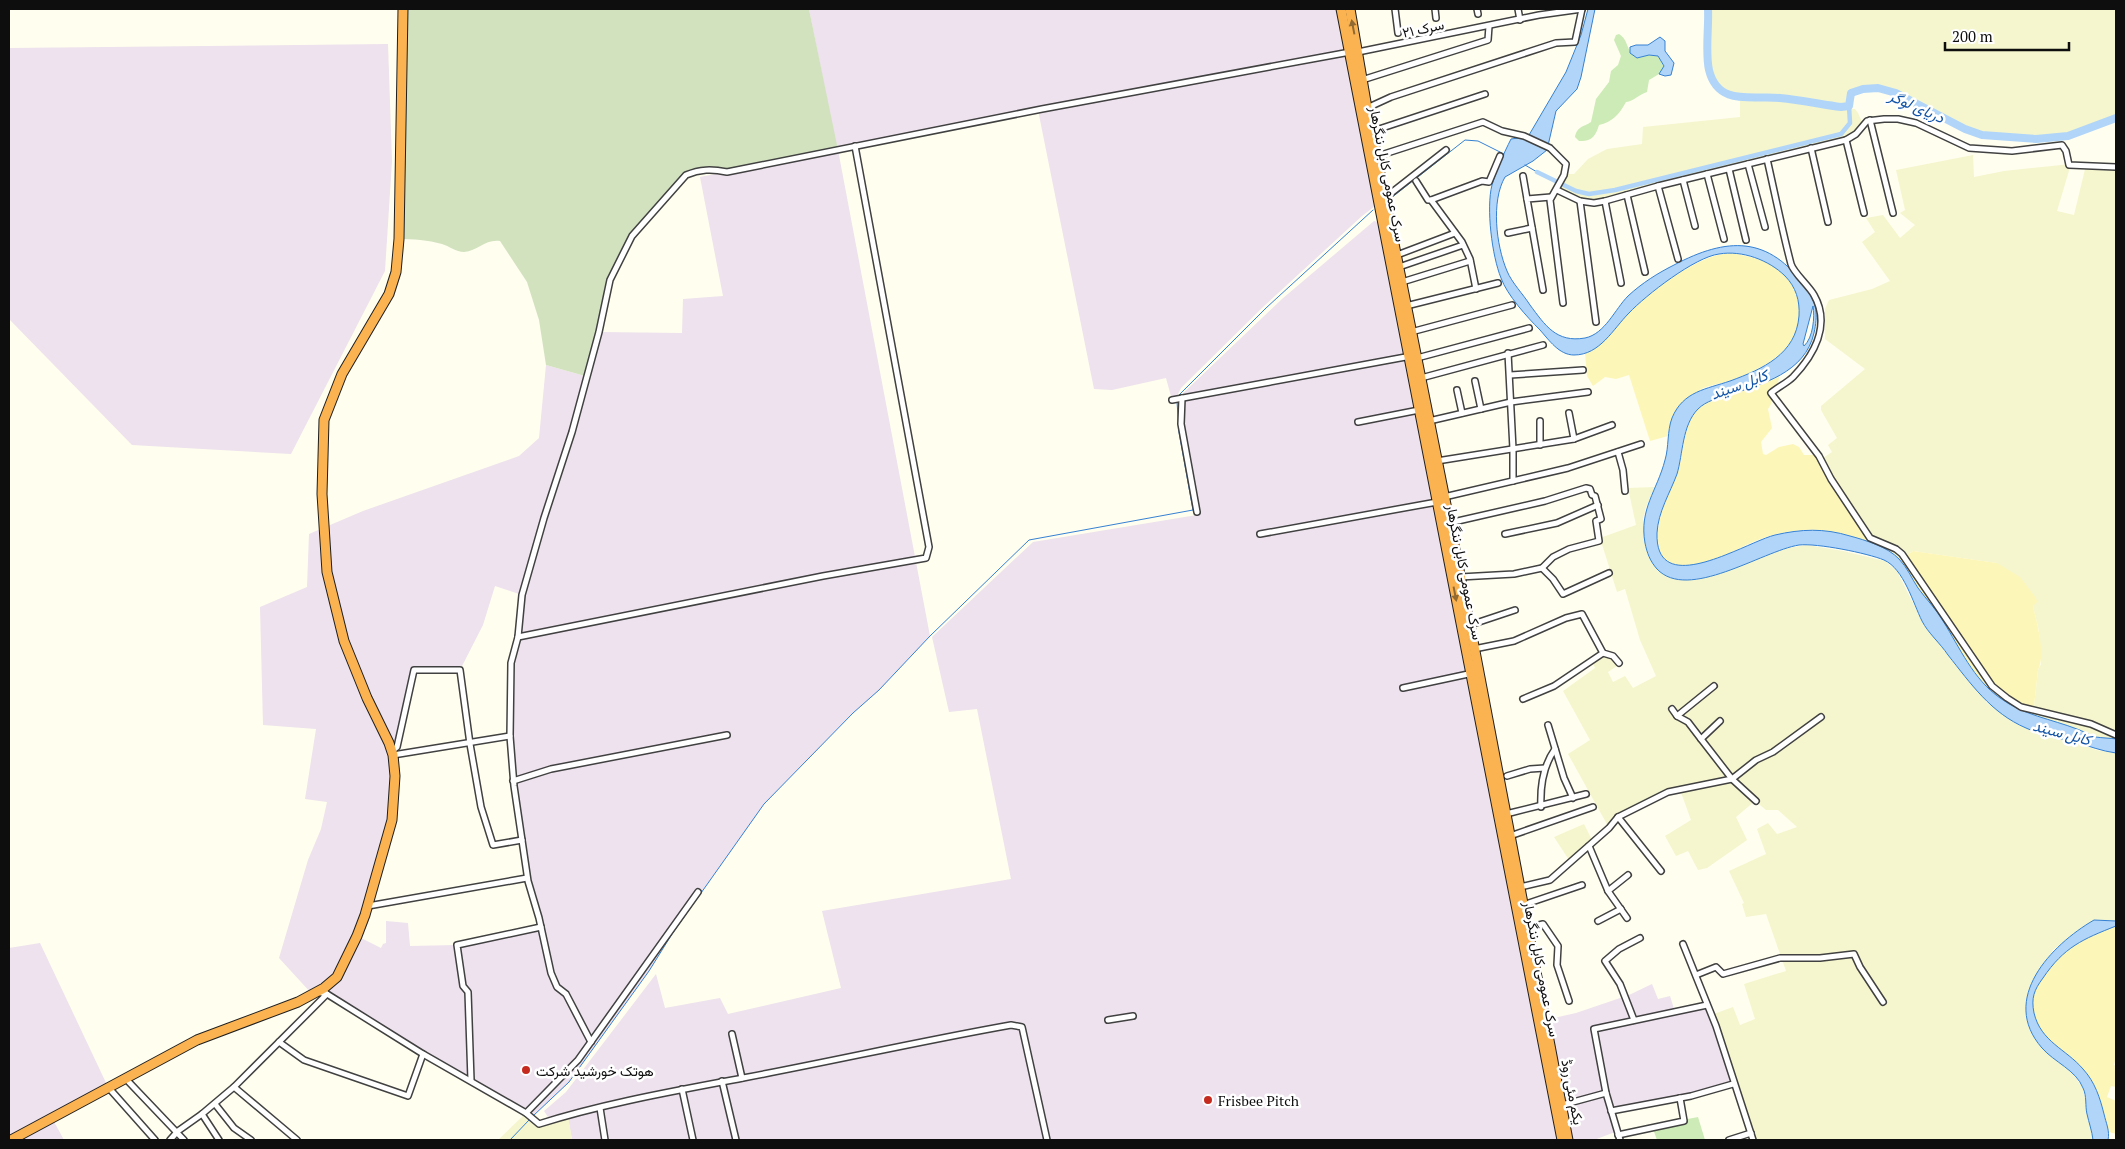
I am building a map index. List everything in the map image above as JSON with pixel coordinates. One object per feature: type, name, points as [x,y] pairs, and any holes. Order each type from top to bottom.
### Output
[{"type":"highway","points":[[12,1140],[197,1040],[298,1002],[317,992],[336,978],[357,936],[368,906],[392,820],[395,776],[392,753],[344,641],[327,572],[322,494],[324,420],[342,374],[389,294],[396,272],[399,239],[403,9]]},
{"type":"highway","name":"سرک عمومی کابل ننگرهار","points":[[1341,9],[1355,52],[1373,131],[1411,332],[1419,410],[1440,499],[1545,1020]]},
{"type":"highway","name":"سرک عمومی کابل ننگرهار","points":[[1350,9],[1355,52],[1414,356],[1421,378],[1437,461],[1440,499],[1449,523],[1470,624],[1475,673],[1562,1140]]},
{"type":"highway","name":"یکم مئی روڈ","points":[[1545,1020],[1568,1140]]},
{"type":"street","points":[[1395,9],[1398,32]]},
{"type":"street","points":[[1435,9],[1436,18]]},
{"type":"street","points":[[1518,9],[1520,20]]},
{"type":"street","points":[[1367,108],[1391,97],[1548,46],[1575,42],[1582,9]]},
{"type":"street","name":"سرک ۲۱","points":[[591,1042],[566,994],[557,987],[551,973],[541,927],[527,878],[513,781],[510,736],[511,663],[518,637],[522,595],[544,518],[572,432],[599,332],[610,280],[632,236],[686,175],[711,169],[727,172],[1582,9]]},
{"type":"street","points":[[1362,80],[1488,40],[1489,26]]},
{"type":"street","points":[[1373,131],[1485,94]]},
{"type":"street","points":[[1559,185],[1580,201],[1594,203],[1605,201],[1729,168],[1846,140],[1856,134],[1863,124],[1870,120],[1898,119],[1916,123],[1969,148],[2012,151],[2062,145],[2066,151],[2069,165],[2116,167]]},
{"type":"street","points":[[1870,120],[1893,213]]},
{"type":"street","points":[[1378,156],[1478,122],[1483,122],[1502,131],[1524,136],[1550,148],[1566,164],[1566,170],[1551,197],[1563,303]]},
{"type":"street","points":[[1846,140],[1864,213]]},
{"type":"street","points":[[518,637],[823,576],[926,558],[929,547],[856,146]]},
{"type":"street","points":[[1811,148],[1828,222]]},
{"type":"street","points":[[1386,197],[1446,150]]},
{"type":"street","points":[[1431,200],[1482,181],[1489,182],[1500,156]]},
{"type":"street","points":[[1767,159],[1791,265],[1816,299],[1822,319],[1820,336],[1810,357],[1791,378],[1771,393],[1819,456],[1870,538],[1896,549],[1902,554],[1992,686],[2021,707],[2091,724],[2116,735]]},
{"type":"street","points":[[1748,164],[1764,227]]},
{"type":"street","points":[[1729,168],[1746,240]]},
{"type":"street","points":[[1706,174],[1724,239]]},
{"type":"street","points":[[1523,176],[1543,290]]},
{"type":"street","points":[[1683,180],[1695,226]]},
{"type":"street","points":[[1416,181],[1428,200],[1431,200],[1463,245],[1470,260],[1476,289]]},
{"type":"street","points":[[1658,186],[1678,259]]},
{"type":"street","points":[[1627,194],[1645,272]]},
{"type":"street","points":[[1527,199],[1551,197]]},
{"type":"street","points":[[1580,201],[1596,322]]},
{"type":"street","points":[[1605,201],[1621,283]]},
{"type":"street","points":[[1508,233],[1532,228]]},
{"type":"street","points":[[1397,255],[1455,233]]},
{"type":"street","points":[[1399,267],[1463,245]]},
{"type":"street","points":[[1402,282],[1470,260]]},
{"type":"street","points":[[1406,306],[1498,284]]},
{"type":"street","points":[[1411,332],[1512,305]]},
{"type":"street","points":[[1172,400],[1414,356],[1529,328]]},
{"type":"street","points":[[1421,378],[1543,345]]},
{"type":"street","points":[[1508,353],[1514,449],[1513,481]]},
{"type":"street","points":[[1510,375],[1583,370]]},
{"type":"street","points":[[1475,381],[1481,409]]},
{"type":"street","points":[[1457,390],[1462,413]]},
{"type":"street","points":[[1429,421],[1511,402],[1588,392]]},
{"type":"street","points":[[1182,398],[1181,424],[1197,512]]},
{"type":"street","points":[[1358,422],[1419,410]]},
{"type":"street","points":[[1569,413],[1574,439]]},
{"type":"street","points":[[1540,421],[1540,445]]},
{"type":"street","points":[[1437,461],[1574,439],[1612,425]]},
{"type":"street","points":[[1260,534],[1440,499],[1568,468],[1641,444]]},
{"type":"street","points":[[1618,452],[1623,470],[1625,491]]},
{"type":"street","points":[[1449,523],[1545,501],[1586,488],[1590,489],[1592,495],[1595,496],[1601,519],[1596,521],[1599,541],[1569,549],[1553,557],[1542,568],[1514,574],[1460,577]]},
{"type":"street","points":[[1505,534],[1557,523],[1598,505]]},
{"type":"street","points":[[1542,568],[1553,579],[1562,594],[1609,573]]},
{"type":"street","points":[[1470,624],[1515,610]]},
{"type":"street","points":[[1474,649],[1514,641],[1558,621],[1582,614],[1603,653],[1613,656],[1619,663]]},
{"type":"street","points":[[1524,699],[1554,686],[1603,653]]},
{"type":"street","points":[[392,753],[397,746],[414,670],[460,670],[481,807],[493,845],[522,840]]},
{"type":"street","points":[[1403,688],[1475,673]]},
{"type":"street","points":[[1677,716],[1714,686]]},
{"type":"street","points":[[1672,709],[1677,716],[1688,722],[1732,779],[1756,801]]},
{"type":"street","points":[[1519,887],[1550,880],[1609,828],[1618,817],[1668,792],[1732,779],[1756,760],[1773,752],[1821,717]]},
{"type":"street","points":[[1702,739],[1720,721]]},
{"type":"street","points":[[1548,724],[1564,778],[1573,798]]},
{"type":"street","points":[[513,781],[551,769],[727,734]]},
{"type":"street","points":[[392,753],[470,744],[510,736]]},
{"type":"street","points":[[1541,806],[1540,788],[1545,768],[1555,749]]},
{"type":"street","points":[[1506,776],[1530,769],[1545,768]]},
{"type":"street","points":[[1505,814],[1586,794]]},
{"type":"street","points":[[1509,836],[1592,807]]},
{"type":"street","points":[[1618,817],[1662,871]]},
{"type":"street","points":[[1589,846],[1608,891],[1627,918]]},
{"type":"street","points":[[1608,891],[1628,875]]},
{"type":"street","points":[[368,906],[527,878]]},
{"type":"street","points":[[1523,905],[1582,885]]},
{"type":"street","points":[[526,1112],[578,1060],[698,892]]},
{"type":"street","points":[[1598,921],[1621,909]]},
{"type":"street","points":[[1527,928],[1542,924],[1558,946],[1557,965],[1569,1001]]},
{"type":"street","points":[[471,1080],[468,992],[463,986],[457,945],[541,927]]},
{"type":"street","points":[[1634,1020],[1620,984],[1604,961],[1619,949],[1640,938]]},
{"type":"street","points":[[1683,944],[1721,1041],[1733,1084],[1753,1140]]},
{"type":"street","points":[[1696,975],[1716,967],[1723,974],[1780,958],[1820,958],[1854,954],[1860,967],[1883,1002]]},
{"type":"street","points":[[317,992],[327,994],[423,1054],[526,1112],[539,1124],[682,1089],[926,1040],[1011,1025],[1022,1027],[1047,1140]]},
{"type":"street","points":[[170,1140],[178,1131],[215,1104],[234,1087],[327,994]]},
{"type":"street","points":[[1680,1098],[1684,1121],[1619,1138],[1606,1093],[1594,1029],[1707,1005]]},
{"type":"street","points":[[1108,1020],[1133,1016]]},
{"type":"street","points":[[732,1034],[742,1078]]},
{"type":"street","points":[[279,1042],[304,1060],[408,1096],[423,1054]]},
{"type":"street","points":[[126,1078],[178,1131],[184,1140]]},
{"type":"street","points":[[722,1081],[736,1140]]},
{"type":"street","points":[[1611,1111],[1680,1098],[1733,1084]]},
{"type":"street","points":[[108,1087],[156,1140]]},
{"type":"street","points":[[234,1087],[297,1140]]},
{"type":"street","points":[[682,1089],[693,1140]]},
{"type":"street","points":[[1562,1106],[1606,1093]]},
{"type":"street","points":[[215,1104],[234,1128],[251,1140]]},
{"type":"street","points":[[600,1108],[605,1140]]},
{"type":"street","points":[[202,1114],[219,1140]]},
{"type":"street","points":[[1730,1140],[1751,1134]]},
{"type":"shaded area","points":[[809,9],[1341,9],[1379,203],[1362,216],[1263,307],[1181,388],[1176,398],[1172,400],[1166,378],[1112,390],[1094,389],[1038,110],[838,150],[930,636],[879,690],[853,713],[764,804],[672,934],[649,971],[569,1082],[532,1117],[327,994],[312,994],[279,958],[308,860],[321,829],[327,802],[305,799],[316,729],[263,725],[260,607],[307,587],[309,534],[363,511],[519,456],[539,438],[546,365],[585,376],[599,332],[682,333],[683,299],[723,296],[700,177],[837,150]],"holes":[[[495,586],[522,595],[518,637],[511,663],[510,736],[528,881],[541,927],[457,945],[410,946],[408,923],[386,921],[386,943],[381,948],[357,936],[392,820],[392,751],[397,746],[414,670],[460,670],[483,625]]]},
{"type":"shaded area","points":[[388,44],[392,161],[385,271],[291,454],[132,445],[9,319],[9,48]]},
{"type":"shaded area","points":[[1374,221],[1378,222],[1448,571],[1557,1140],[572,1140],[567,1112],[548,1117],[544,1111],[566,1092],[656,974],[665,1008],[720,998],[728,1014],[841,988],[822,911],[1011,879],[977,709],[949,712],[932,637],[1033,542],[1197,515],[1177,399],[1282,299]]},
{"type":"shaded area","points":[[40,943],[108,1087],[52,1118],[64,1140],[9,1140],[9,948]]},
{"type":"shaded area","points":[[1652,984],[1658,999],[1670,996],[1675,1012],[1707,1005],[1733,1084],[1611,1109],[1615,1132],[1594,1140],[1568,1140],[1545,1020],[1576,1013],[1629,995]]},
{"type":"green space","points":[[403,9],[809,9],[838,150],[727,172],[711,169],[686,175],[632,236],[610,280],[604,309],[585,376],[546,365],[539,320],[527,282],[500,241],[486,243],[473,250],[464,252],[442,244],[399,239]]},
{"type":"green space","points":[[1708,9],[2116,9],[2116,118],[2068,136],[2036,139],[1982,135],[1965,129],[1896,93],[1878,88],[1863,89],[1851,93],[1849,106],[1850,109],[1855,109],[1863,124],[1860,129],[1846,140],[1605,201],[1580,201],[1557,190],[1561,174],[1574,174],[1588,159],[1607,149],[1642,144],[1643,127],[1740,117],[1740,98],[1729,95],[1719,88],[1710,71]]},
{"type":"green space","points":[[1619,34],[1637,58],[1649,55],[1658,56],[1664,67],[1659,74],[1649,80],[1647,92],[1626,102],[1615,117],[1599,125],[1592,137],[1579,141],[1575,137],[1576,133],[1591,122],[1596,99],[1609,82],[1611,71],[1618,65],[1621,56],[1614,40],[1616,35]]},
{"type":"green space","points":[[1973,155],[1974,177],[2004,171],[2071,164],[2057,211],[2074,215],[2086,165],[2116,167],[2116,739],[2093,736],[2033,715],[2038,670],[2041,664],[2039,631],[2033,606],[1997,563],[1913,551],[1900,560],[1869,542],[1872,535],[1823,458],[1832,452],[1828,445],[1837,438],[1821,410],[1821,406],[1865,369],[1825,339],[1825,309],[1829,300],[1872,289],[1890,281],[1862,242],[1875,232],[1866,218],[1883,215],[1900,238],[1915,225],[1900,213],[1905,210],[1896,170]]},
{"type":"green space","points":[[1655,487],[1643,519],[1658,571],[1666,576],[1678,580],[1697,580],[1787,548],[1807,545],[1885,561],[1897,571],[1924,625],[1988,704],[2048,735],[2079,743],[2096,750],[2116,753],[2116,921],[2092,921],[2053,950],[2038,974],[2038,1043],[2073,1074],[2083,1088],[2093,1140],[1753,1140],[1711,1015],[1733,1007],[1740,1025],[1755,1019],[1744,984],[1786,971],[1766,914],[1746,917],[1742,904],[1744,903],[1729,871],[1766,854],[1757,829],[1768,823],[1777,834],[1797,827],[1778,810],[1766,810],[1755,801],[1736,817],[1747,840],[1707,868],[1698,870],[1688,851],[1676,856],[1665,836],[1691,820],[1679,787],[1617,817],[1608,826],[1568,754],[1590,740],[1563,691],[1595,668],[1591,659],[1604,649],[1614,653],[1620,664],[1608,672],[1613,682],[1625,676],[1633,688],[1656,676],[1640,640],[1625,589],[1617,592],[1600,538],[1636,525],[1628,488]]},
{"type":"green space","points":[[1584,824],[1592,840],[1569,860],[1554,837]]},
{"type":"green space","points":[[526,1113],[539,1123],[568,1115],[572,1140],[498,1140]]},
{"type":"green space","points":[[1698,1117],[1705,1140],[1657,1140],[1652,1126]]},
{"type":"sand","points":[[1731,253],[1767,263],[1783,273],[1789,280],[1794,289],[1799,307],[1799,322],[1794,336],[1786,348],[1760,368],[1729,381],[1700,390],[1671,426],[1668,436],[1650,441],[1629,375],[1616,379],[1605,377],[1593,386],[1587,376],[1585,353],[1602,341],[1648,296],[1675,276],[1704,260]]},
{"type":"sand","points":[[1779,376],[1768,409],[1772,428],[1761,442],[1763,454],[1766,455],[1779,447],[1793,444],[1799,447],[1804,455],[1814,455],[1823,458],[1872,535],[1869,542],[1832,532],[1805,530],[1767,537],[1699,564],[1676,566],[1666,561],[1659,544],[1659,523],[1680,464],[1692,416],[1709,402]]},
{"type":"sand","points":[[1913,551],[1997,563],[2020,577],[2036,598],[2037,602],[2033,606],[2040,638],[2041,656],[2033,715],[2017,709],[2000,699],[1979,678],[1959,651],[1940,615],[1925,598],[1900,560]]},
{"type":"sand","points":[[2116,926],[2116,1058],[2114,1065],[2116,1066],[2116,1087],[2111,1086],[2107,1097],[2116,1101],[2116,1134],[2109,1132],[2100,1099],[2087,1074],[2057,1048],[2039,1028],[2033,1008],[2033,997],[2043,975],[2062,954],[2079,941]]},
{"type":"water","name":"کابل سيند","points":[[1588,9],[1595,9],[1577,89],[1556,111],[1547,150],[1533,161],[1505,177],[1498,198],[1498,236],[1507,271],[1546,326],[1566,338],[1575,339],[1592,336],[1604,326],[1628,296],[1650,279],[1693,256],[1712,249],[1729,246],[1746,246],[1762,250],[1777,258],[1792,271],[1806,288],[1816,309],[1814,333],[1809,347],[1802,358],[1792,367],[1768,381],[1708,402],[1701,406],[1693,416],[1686,431],[1677,474],[1658,525],[1657,533],[1660,553],[1671,563],[1686,565],[1704,562],[1775,535],[1803,531],[1840,533],[1876,544],[1889,551],[1902,562],[1918,588],[1940,617],[1961,652],[1982,682],[1990,690],[2009,704],[2028,713],[2067,725],[2096,737],[2116,739],[2116,753],[2032,730],[2014,722],[1992,706],[1982,697],[1927,630],[1902,579],[1891,564],[1884,560],[1842,549],[1799,545],[1726,572],[1706,577],[1687,580],[1670,578],[1657,569],[1649,557],[1646,547],[1644,520],[1662,471],[1672,418],[1682,402],[1696,392],[1754,371],[1766,365],[1785,350],[1797,329],[1799,305],[1792,285],[1779,270],[1763,261],[1746,255],[1728,253],[1719,254],[1697,262],[1671,278],[1637,305],[1599,346],[1583,354],[1574,355],[1559,350],[1518,306],[1504,285],[1495,257],[1490,219],[1492,185],[1511,139],[1529,135],[1566,72],[1581,35]],"holes":[[[1813,306],[1811,333],[1804,346]]]},
{"type":"water","points":[[1660,37],[1665,41],[1665,51],[1674,63],[1671,75],[1659,74],[1664,66],[1658,56],[1649,55],[1637,58],[1630,53],[1630,47],[1648,45]]},
{"type":"water","points":[[2094,920],[2116,921],[2116,926],[2084,940],[2067,951],[2051,967],[2037,986],[2033,998],[2033,1008],[2037,1023],[2042,1031],[2076,1062],[2091,1079],[2102,1108],[2108,1130],[2108,1140],[2093,1140],[2085,1094],[2080,1082],[2070,1071],[2042,1048],[2030,1029],[2026,1011],[2028,993],[2036,975],[2047,959],[2062,944]]},
{"type":"waterway","name":"دریای لوگر","points":[[1708,9],[1707,55],[1709,70],[1720,90],[1738,97],[1770,97],[1841,107],[1849,106],[1851,93],[1863,89],[1878,88],[1896,93],[1965,129],[1982,135],[2036,139],[2068,136],[2116,118]]},
{"type":"waterway","points":[[1537,172],[1576,191],[1589,194],[1615,190],[1841,134],[1850,123],[1849,106]]},
{"type":"waterway","points":[[1391,198],[1465,140],[1478,141],[1504,154]]},
{"type":"waterway","points":[[1525,165],[1537,172]]},
{"type":"waterway","points":[[1177,397],[1266,308],[1373,210]]},
{"type":"waterway","points":[[533,1116],[569,1082],[649,971],[672,934],[764,804],[853,713],[879,690],[930,636],[1029,540],[1193,510],[1179,432],[1177,401]]},
{"type":"waterway","points":[[510,1140],[530,1119]]},
{"type":"place","name":"هوتک خورشید شرکت","points":[[526,1070]]},
{"type":"place","name":"Frisbee Pitch","points":[[1208,1100]]}]
